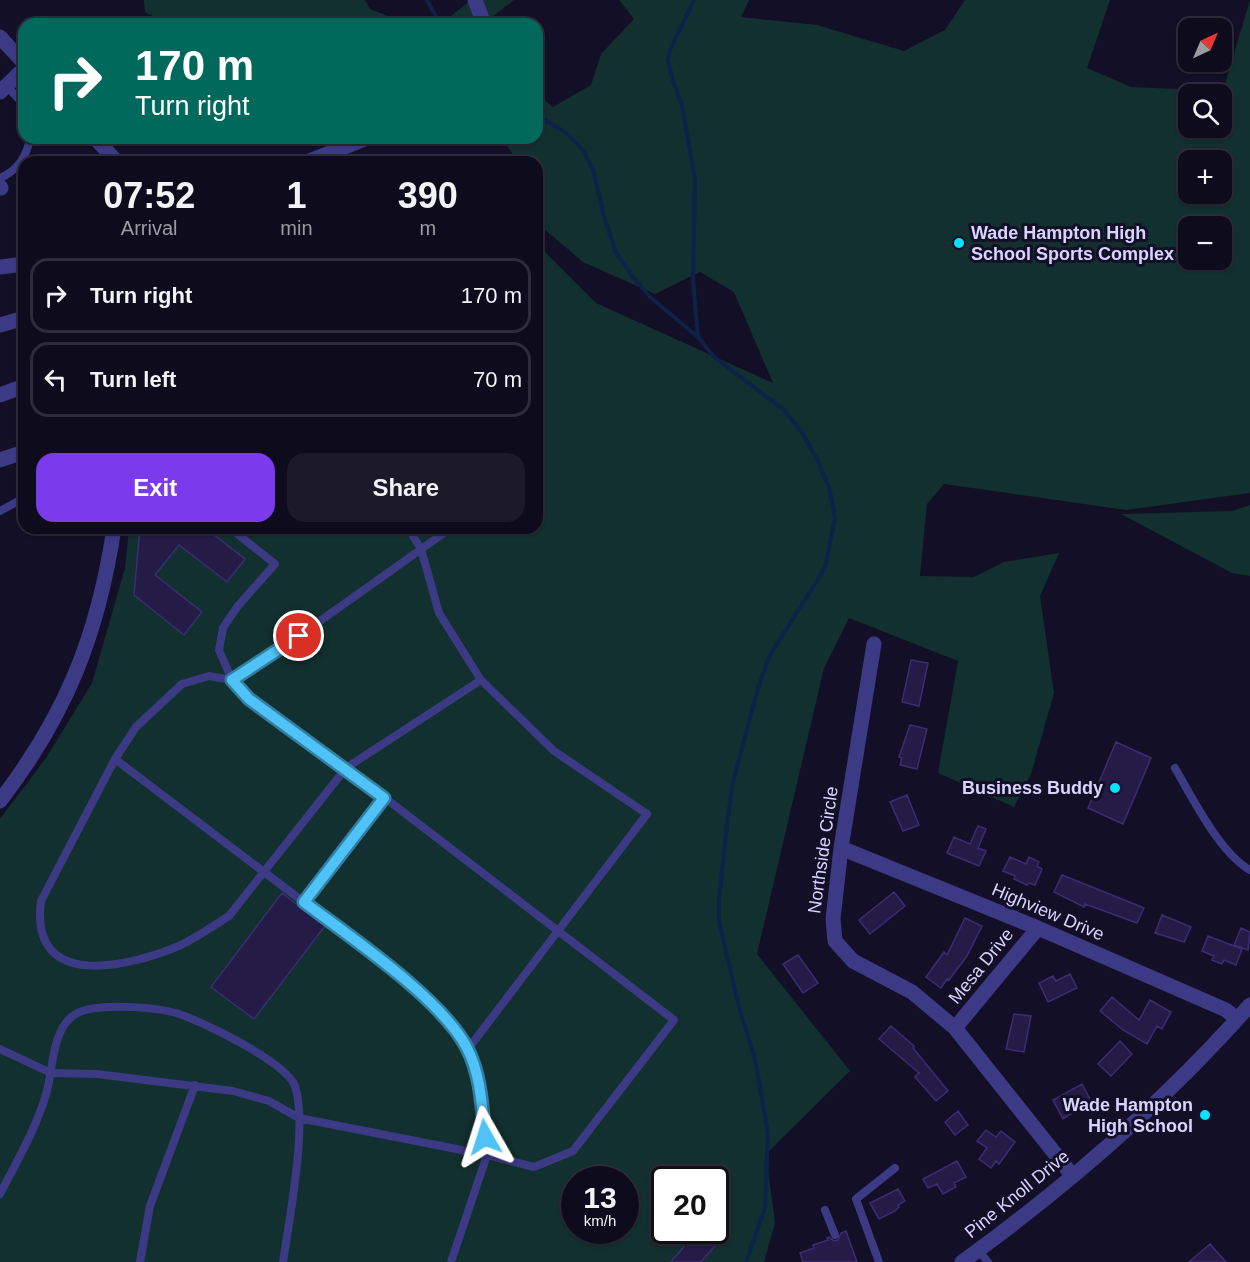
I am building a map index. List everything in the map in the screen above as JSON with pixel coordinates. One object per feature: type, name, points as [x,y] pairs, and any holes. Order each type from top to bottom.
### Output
[{"type":"street","points":[[475,0],[482,18]]},
{"type":"street","points":[[0,37],[18,56]]},
{"type":"street","points":[[3,88],[18,74]]},
{"type":"street","points":[[100,144],[112,156]]},
{"type":"street","points":[[322,156],[352,144]]},
{"type":"street","points":[[0,267],[18,265]]},
{"type":"street","points":[[0,325],[18,320]]},
{"type":"street","points":[[0,395],[18,388]]},
{"type":"street","points":[[0,460],[18,454]]},
{"type":"street","points":[[0,801],[25,769],[56,716],[77,672],[101,602],[113,534]]},
{"type":"street","name":"Northside Circle","points":[[874,644],[841,848],[833,936],[839,948],[853,961],[912,992],[955,1029],[1072,1175]]},
{"type":"street","name":"Highview Drive","points":[[841,848],[1038,928],[1226,1010],[1237,1019]]},
{"type":"street","name":"Mesa Drive","points":[[955,1029],[1038,928]]},
{"type":"street","name":"Pine Knoll Drive","points":[[962,1262],[983,1256],[1072,1175],[1142,1116],[1250,1005]]},
{"type":"lane","points":[[3,88],[18,100]]},
{"type":"lane","points":[[0,184],[18,164]]},
{"type":"lane","points":[[0,511],[18,501]]},
{"type":"lane","points":[[0,1049],[51,1073],[97,1074],[233,1091],[269,1101],[299,1118],[486,1155],[534,1167],[573,1151],[674,1020],[346,768],[249,699],[232,680],[219,650],[223,628],[237,607],[275,564],[238,534]]},
{"type":"lane","points":[[412,534],[421,549],[439,613],[481,680],[554,751],[647,814],[468,1049]]},
{"type":"lane","points":[[442,534],[282,648],[232,680],[209,676],[182,684],[136,727],[115,759],[42,901],[39,921],[43,938],[53,953],[67,962],[96,966],[126,962],[182,944],[229,916],[346,768],[481,680]]},
{"type":"lane","points":[[115,759],[411,986],[453,1025],[468,1049],[479,1082],[486,1155],[451,1262]]},
{"type":"lane","points":[[1175,768],[1209,826],[1242,866],[1250,870]]},
{"type":"lane","points":[[304,902],[384,798]]},
{"type":"lane","points":[[0,1194],[42,1106],[60,1034],[74,1015],[95,1008],[115,1006],[176,1013],[261,1054],[280,1068],[295,1085],[299,1118],[294,1195],[283,1262]]},
{"type":"lane","points":[[140,1262],[150,1206],[195,1085]]},
{"type":"lane","points":[[879,1262],[856,1199],[895,1168]]},
{"type":"lane","points":[[825,1210],[835,1235]]},
{"type":"green space","points":[[144,0],[365,0],[370,9],[393,18],[157,18],[145,12]]},
{"type":"green space","points":[[471,0],[514,0],[491,18],[448,18]]},
{"type":"green space","points":[[619,0],[749,0],[741,17],[817,25],[904,51],[945,30],[965,0],[1110,0],[1087,68],[1131,87],[1178,89],[1178,138],[1232,138],[1232,84],[1225,84],[1229,72],[1232,72],[1232,61],[1250,0],[1250,493],[1126,510],[944,484],[927,504],[920,576],[974,577],[1004,562],[1059,553],[1040,596],[1054,693],[1031,774],[1014,807],[938,773],[958,661],[849,618],[824,668],[757,954],[850,1071],[766,1154],[775,1223],[764,1262],[0,1262],[0,819],[46,758],[92,683],[125,568],[128,534],[543,534],[543,250],[596,303],[773,383],[734,292],[700,272],[655,294],[583,262],[543,228],[543,156],[514,156],[506,144],[543,144],[543,99],[553,107],[591,85],[601,54],[634,19]]},
{"type":"green space","points":[[1250,505],[1250,576],[1232,573],[1121,514],[1232,511]]},
{"type":"building","points":[[139,534],[213,534],[245,559],[227,582],[179,545],[155,575],[202,612],[184,635],[134,595]]},
{"type":"building","points":[[911,660],[928,663],[919,706],[902,702]]},
{"type":"building","points":[[910,725],[927,729],[917,769],[900,765],[902,758],[899,757]]},
{"type":"building","points":[[1116,742],[1151,758],[1123,824],[1088,808]]},
{"type":"building","points":[[907,795],[919,825],[903,831],[890,802]]},
{"type":"building","points":[[978,826],[986,829],[978,848],[986,851],[979,866],[947,853],[954,837],[970,844]]},
{"type":"building","points":[[1010,857],[1026,864],[1029,857],[1039,862],[1037,866],[1042,869],[1035,885],[1029,883],[1027,885],[1003,871]]},
{"type":"building","points":[[1062,875],[1144,908],[1137,923],[1085,904],[1084,907],[1054,892]]},
{"type":"building","points":[[894,892],[905,906],[870,934],[859,920]]},
{"type":"building","points":[[282,893],[325,926],[254,1019],[211,987]]},
{"type":"building","points":[[1162,915],[1191,927],[1184,942],[1155,933]]},
{"type":"building","points":[[965,918],[982,926],[967,956],[941,988],[926,977],[944,952],[947,955]]},
{"type":"building","points":[[1241,928],[1250,932],[1248,950],[1234,945]]},
{"type":"building","points":[[1208,936],[1242,949],[1236,965],[1224,960],[1222,964],[1212,960],[1214,956],[1202,951]]},
{"type":"building","points":[[798,955],[818,983],[803,993],[783,964]]},
{"type":"building","points":[[1070,974],[1077,988],[1048,1002],[1039,983],[1053,976],[1056,981]]},
{"type":"building","points":[[1112,997],[1139,1020],[1150,1000],[1171,1012],[1162,1029],[1157,1026],[1147,1044],[1123,1030],[1100,1011]]},
{"type":"building","points":[[1014,1014],[1031,1016],[1024,1052],[1006,1049]]},
{"type":"building","points":[[891,1026],[914,1046],[913,1048],[948,1091],[936,1101],[915,1077],[919,1073],[879,1039]]},
{"type":"building","points":[[1120,1041],[1132,1054],[1111,1076],[1098,1064]]},
{"type":"building","points":[[1082,1084],[1091,1101],[1063,1119],[1053,1100]]},
{"type":"building","points":[[958,1111],[968,1125],[955,1135],[945,1122]]},
{"type":"building","points":[[986,1130],[996,1137],[1001,1131],[1015,1142],[999,1164],[996,1161],[991,1168],[979,1159],[987,1148],[977,1141]]},
{"type":"building","points":[[957,1161],[966,1177],[954,1183],[956,1187],[943,1194],[937,1184],[928,1188],[923,1179]]},
{"type":"building","points":[[898,1189],[905,1201],[898,1205],[895,1211],[879,1219],[870,1203]]},
{"type":"building","points":[[846,1231],[857,1262],[803,1262],[800,1253],[814,1248],[813,1245],[828,1240],[829,1237],[834,1241],[838,1240],[841,1233]]},
{"type":"building","points":[[686,1244],[716,1244],[701,1262],[671,1262]]},
{"type":"building","points":[[1210,1244],[1226,1262],[1189,1262]]},
{"type":"waterway","points":[[427,0],[437,18]]},
{"type":"waterway","points":[[694,0],[670,50],[668,60],[682,105],[695,180],[693,281],[698,336]]},
{"type":"waterway","points":[[543,119],[568,134],[584,151],[594,173],[604,217],[616,252],[632,276],[651,298],[698,337],[714,357],[783,409],[801,431],[829,487],[835,518],[825,568],[770,655],[758,688],[733,782],[727,824],[719,899],[719,922],[739,1007],[755,1059],[768,1134],[765,1208],[746,1262]]},
{"type":"place","name":"Wade Hampton High School Sports Complex","points":[[959,243]]},
{"type":"place","name":"Business Buddy","points":[[1115,788]]},
{"type":"place","name":"Wade Hampton High School","points":[[1205,1115]]},
{"type":"route","points":[[299,636],[232,680],[249,699],[384,798],[304,902],[411,986],[453,1025],[468,1049],[479,1082],[485,1137]]}]
